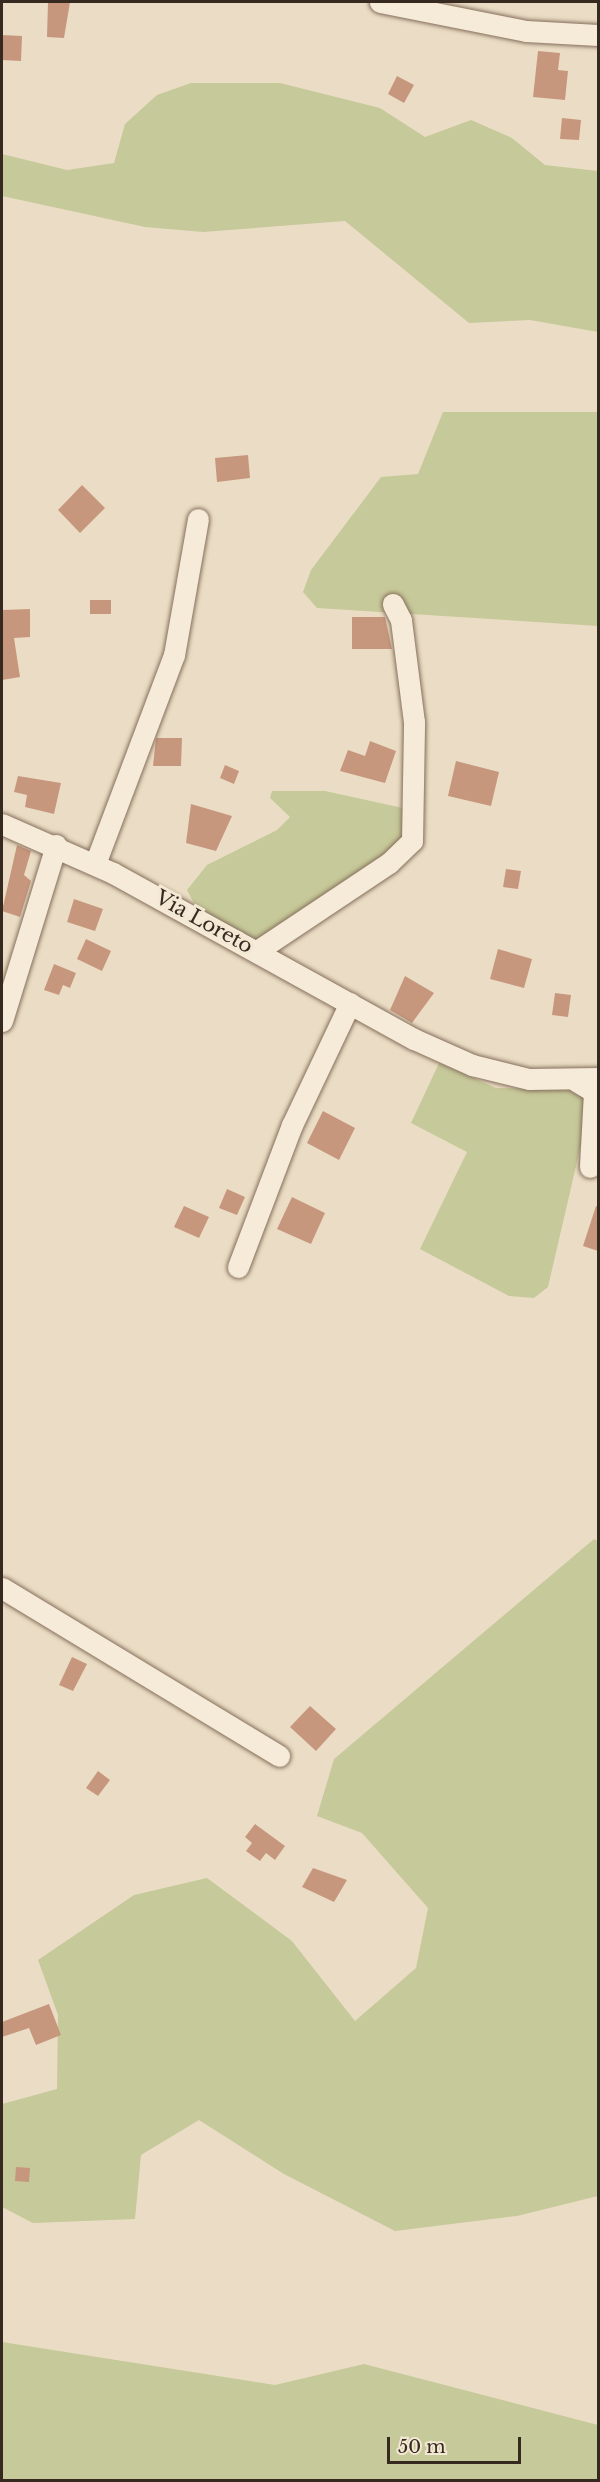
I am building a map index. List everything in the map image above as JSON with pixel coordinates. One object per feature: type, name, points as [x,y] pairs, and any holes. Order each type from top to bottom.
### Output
[{"type":"street","points":[[380,2],[526,31],[598,35]]},
{"type":"street","points":[[95,864],[174,655],[198,519]]},
{"type":"street","points":[[257,951],[389,863],[412,841],[414,722],[401,620],[393,604]]},
{"type":"street","name":"Via Loreto","points":[[2,824],[56,845],[95,864],[350,1003],[483,1069],[576,1081],[598,1077]]},
{"type":"street","points":[[2,1021],[56,845]]},
{"type":"street","points":[[238,1267],[292,1125],[350,1003]]},
{"type":"street","points":[[576,1081],[594,1092],[590,1167]]},
{"type":"street","points":[[2,1588],[279,1756]]},
{"type":"green space","points":[[191,83],[280,83],[380,108],[425,137],[471,120],[512,138],[545,165],[598,171],[598,332],[530,320],[469,323],[345,221],[203,232],[145,227],[2,196],[2,154],[67,170],[114,163],[125,124],[157,95]]},
{"type":"green space","points":[[443,412],[598,412],[598,626],[317,608],[303,592],[311,570],[381,477],[418,474]]},
{"type":"green space","points":[[272,791],[325,791],[403,808],[408,839],[261,943],[197,909],[187,890],[207,865],[277,830],[290,817],[270,798]]},
{"type":"green space","points":[[439,1063],[496,1088],[576,1089],[585,1097],[586,1123],[548,1287],[534,1298],[509,1296],[420,1249],[467,1152],[411,1123]]},
{"type":"green space","points":[[594,1539],[598,1541],[598,2196],[517,2216],[395,2231],[284,2174],[199,2120],[141,2155],[135,2219],[33,2223],[2,2207],[2,2104],[57,2089],[58,2015],[38,1960],[134,1895],[207,1878],[292,1941],[355,2021],[416,1968],[428,1908],[362,1833],[317,1816],[334,1759]]},
{"type":"green space","points":[[2,2342],[275,2385],[364,2364],[598,2425],[598,2480],[2,2480]]},
{"type":"building","points":[[48,2],[70,2],[64,38],[47,37]]},
{"type":"building","points":[[2,35],[22,36],[21,61],[2,60]]},
{"type":"building","points":[[538,51],[560,53],[558,70],[568,71],[565,100],[533,97]]},
{"type":"building","points":[[397,76],[414,85],[404,103],[388,94]]},
{"type":"building","points":[[562,118],[581,120],[579,140],[560,139]]},
{"type":"building","points":[[248,455],[250,478],[217,482],[215,458]]},
{"type":"building","points":[[82,485],[105,508],[80,533],[58,510]]},
{"type":"building","points":[[90,600],[111,600],[111,614],[90,614]]},
{"type":"building","points":[[30,609],[30,637],[14,638],[20,677],[2,680],[2,610]]},
{"type":"building","points":[[352,617],[385,617],[392,649],[352,649]]},
{"type":"building","points":[[156,738],[182,738],[181,766],[153,766]]},
{"type":"building","points":[[370,741],[396,751],[385,783],[340,771],[348,750],[365,756]]},
{"type":"building","points":[[456,761],[499,772],[491,806],[448,796]]},
{"type":"building","points":[[225,765],[239,771],[234,784],[220,778]]},
{"type":"building","points":[[18,776],[61,783],[54,814],[25,807],[27,795],[14,792]]},
{"type":"building","points":[[191,804],[232,816],[216,851],[186,843]]},
{"type":"building","points":[[17,845],[31,851],[24,875],[31,881],[20,917],[2,911]]},
{"type":"building","points":[[506,869],[521,871],[518,889],[503,887]]},
{"type":"building","points":[[74,899],[103,909],[95,931],[67,922]]},
{"type":"building","points":[[86,939],[111,951],[102,971],[77,959]]},
{"type":"building","points":[[498,949],[532,959],[524,988],[490,979]]},
{"type":"building","points":[[54,964],[76,973],[70,988],[63,985],[59,995],[44,990]]},
{"type":"building","points":[[405,976],[434,993],[412,1023],[390,1010]]},
{"type":"building","points":[[555,993],[571,995],[568,1017],[552,1015]]},
{"type":"building","points":[[323,1111],[355,1128],[339,1160],[307,1143]]},
{"type":"building","points":[[227,1189],[245,1197],[237,1215],[219,1208]]},
{"type":"building","points":[[292,1197],[325,1213],[311,1244],[277,1229]]},
{"type":"building","points":[[184,1206],[209,1217],[199,1238],[174,1227]]},
{"type":"building","points":[[596,1206],[598,1207],[598,1251],[583,1246]]},
{"type":"building","points":[[72,1657],[87,1664],[73,1691],[59,1685]]},
{"type":"building","points":[[310,1706],[336,1729],[316,1751],[290,1727]]},
{"type":"building","points":[[98,1771],[110,1780],[98,1796],[86,1788]]},
{"type":"building","points":[[255,1824],[285,1846],[275,1860],[266,1853],[260,1861],[246,1851],[252,1843],[245,1837]]},
{"type":"building","points":[[313,1868],[347,1880],[334,1902],[302,1887]]},
{"type":"building","points":[[49,2004],[61,2035],[36,2045],[29,2028],[2,2037],[2,2022]]},
{"type":"building","points":[[16,2167],[30,2168],[29,2182],[15,2181]]}]
